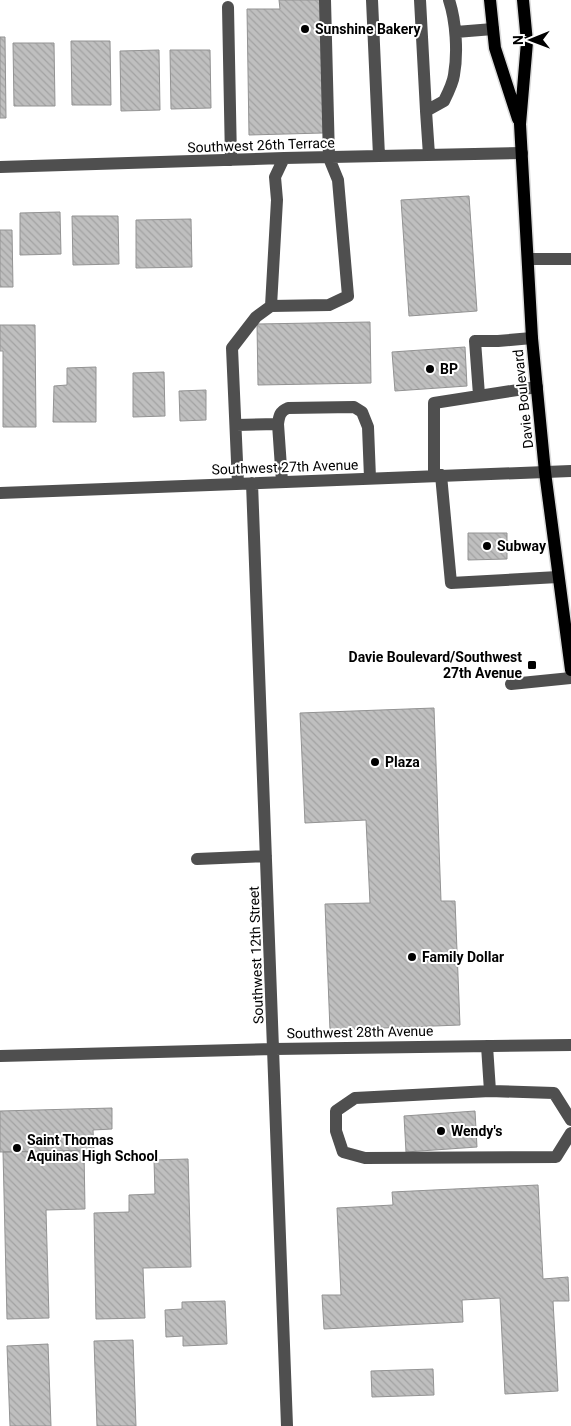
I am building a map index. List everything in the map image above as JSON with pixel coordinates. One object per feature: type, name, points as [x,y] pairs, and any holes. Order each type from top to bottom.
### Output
[{"type":"main road","name":"Davie Boulevard","points":[[490,0],[495,48],[520,124]]},
{"type":"main road","name":"Davie Boulevard","points":[[523,0],[527,42],[520,124],[532,338],[545,472],[571,670]]},
{"type":"street","points":[[238,484],[232,348],[256,317],[271,306],[329,305],[348,296],[338,180],[329,158],[325,0]]},
{"type":"street","points":[[372,0],[379,156]]},
{"type":"street","points":[[420,0],[429,155]]},
{"type":"street","points":[[426,111],[444,101],[454,76],[456,32],[454,14],[448,0]]},
{"type":"street","points":[[228,7],[230,160]]},
{"type":"street","points":[[456,32],[493,30]]},
{"type":"street","name":"Southwest 26th Terrace","points":[[0,167],[522,153]]},
{"type":"street","points":[[271,306],[277,200],[275,177],[284,158]]},
{"type":"street","points":[[528,260],[571,259]]},
{"type":"street","points":[[479,395],[475,341],[532,338]]},
{"type":"street","points":[[537,387],[434,403],[438,475],[451,583],[558,576]]},
{"type":"street","points":[[282,482],[278,424],[282,410],[288,408],[354,407],[362,412],[368,427],[370,478]]},
{"type":"street","points":[[236,424],[278,424]]},
{"type":"street","name":"Southwest 27th Avenue","points":[[0,493],[571,471]]},
{"type":"street","name":"Southwest 12th Street","points":[[252,483],[288,1426]]},
{"type":"street","points":[[511,684],[571,678]]},
{"type":"street","points":[[197,860],[266,856]]},
{"type":"street","name":"Southwest 28th Avenue","points":[[0,1056],[571,1044]]},
{"type":"street","points":[[487,1046],[490,1091]]},
{"type":"street","points":[[571,1120],[554,1093],[490,1091],[355,1098],[336,1111],[336,1131],[343,1152],[365,1158],[556,1157],[571,1133]]},
{"type":"building","points":[[279,0],[320,0],[323,133],[249,135],[247,9],[280,9]]},
{"type":"building","points":[[0,37],[5,37],[6,118],[0,118]]},
{"type":"building","points":[[71,41],[110,41],[111,105],[72,105]]},
{"type":"building","points":[[13,43],[54,43],[55,106],[14,106]]},
{"type":"building","points":[[159,50],[160,110],[121,111],[120,51]]},
{"type":"building","points":[[170,50],[210,50],[211,108],[171,109]]},
{"type":"building","points":[[469,196],[477,311],[409,316],[401,200]]},
{"type":"building","points":[[60,212],[61,254],[20,255],[20,213]]},
{"type":"building","points":[[72,216],[118,216],[119,264],[73,265]]},
{"type":"building","points":[[191,219],[192,267],[136,268],[136,220]]},
{"type":"building","points":[[0,230],[12,230],[13,287],[0,287]]},
{"type":"building","points":[[370,322],[371,383],[258,385],[257,324]]},
{"type":"building","points":[[0,325],[35,325],[36,427],[3,427],[3,351],[0,351]]},
{"type":"building","name":"BP","points":[[465,347],[467,386],[395,391],[392,352]]},
{"type":"building","points":[[96,367],[96,422],[53,422],[54,386],[67,385],[67,368]]},
{"type":"building","points":[[164,372],[165,416],[133,417],[133,373]]},
{"type":"building","points":[[206,390],[206,420],[180,421],[179,391]]},
{"type":"building","name":"Subway","points":[[468,533],[507,533],[507,559],[468,560]]},
{"type":"building","points":[[434,708],[441,901],[455,901],[460,1025],[330,1030],[325,904],[370,903],[366,820],[305,823],[300,713]]},
{"type":"building","points":[[112,1108],[112,1129],[93,1130],[94,1150],[0,1152],[0,1111]]},
{"type":"building","name":"Wendy's","points":[[475,1111],[477,1147],[406,1152],[404,1116]]},
{"type":"building","points":[[84,1151],[85,1209],[46,1210],[49,1318],[7,1319],[3,1152]]},
{"type":"building","points":[[188,1159],[191,1267],[143,1268],[145,1318],[96,1319],[94,1213],[129,1212],[129,1195],[155,1194],[154,1160]]},
{"type":"building","points":[[538,1185],[543,1279],[568,1277],[569,1301],[553,1301],[558,1391],[505,1394],[500,1298],[462,1300],[463,1322],[324,1329],[322,1295],[341,1295],[337,1208],[393,1205],[392,1192]]},
{"type":"building","points":[[225,1301],[227,1344],[183,1346],[183,1336],[166,1337],[165,1310],[182,1309],[182,1302]]},
{"type":"building","points":[[133,1340],[136,1426],[97,1426],[94,1341]]},
{"type":"building","points":[[48,1344],[51,1426],[10,1426],[7,1346]]},
{"type":"building","points":[[433,1369],[434,1395],[372,1397],[371,1371]]},
{"type":"place","name":"Sunshine Bakery","points":[[305,29]]},
{"type":"place","name":"BP","points":[[430,369]]},
{"type":"place","name":"Subway","points":[[487,546]]},
{"type":"place","name":"Davie Boulevard/Southwest 27th Avenue","points":[[532,665]]},
{"type":"place","name":"Plaza","points":[[375,762]]},
{"type":"place","name":"Family Dollar","points":[[412,957]]},
{"type":"place","name":"Wendy's","points":[[441,1131]]},
{"type":"place","name":"Saint Thomas Aquinas High School","points":[[17,1148]]}]
